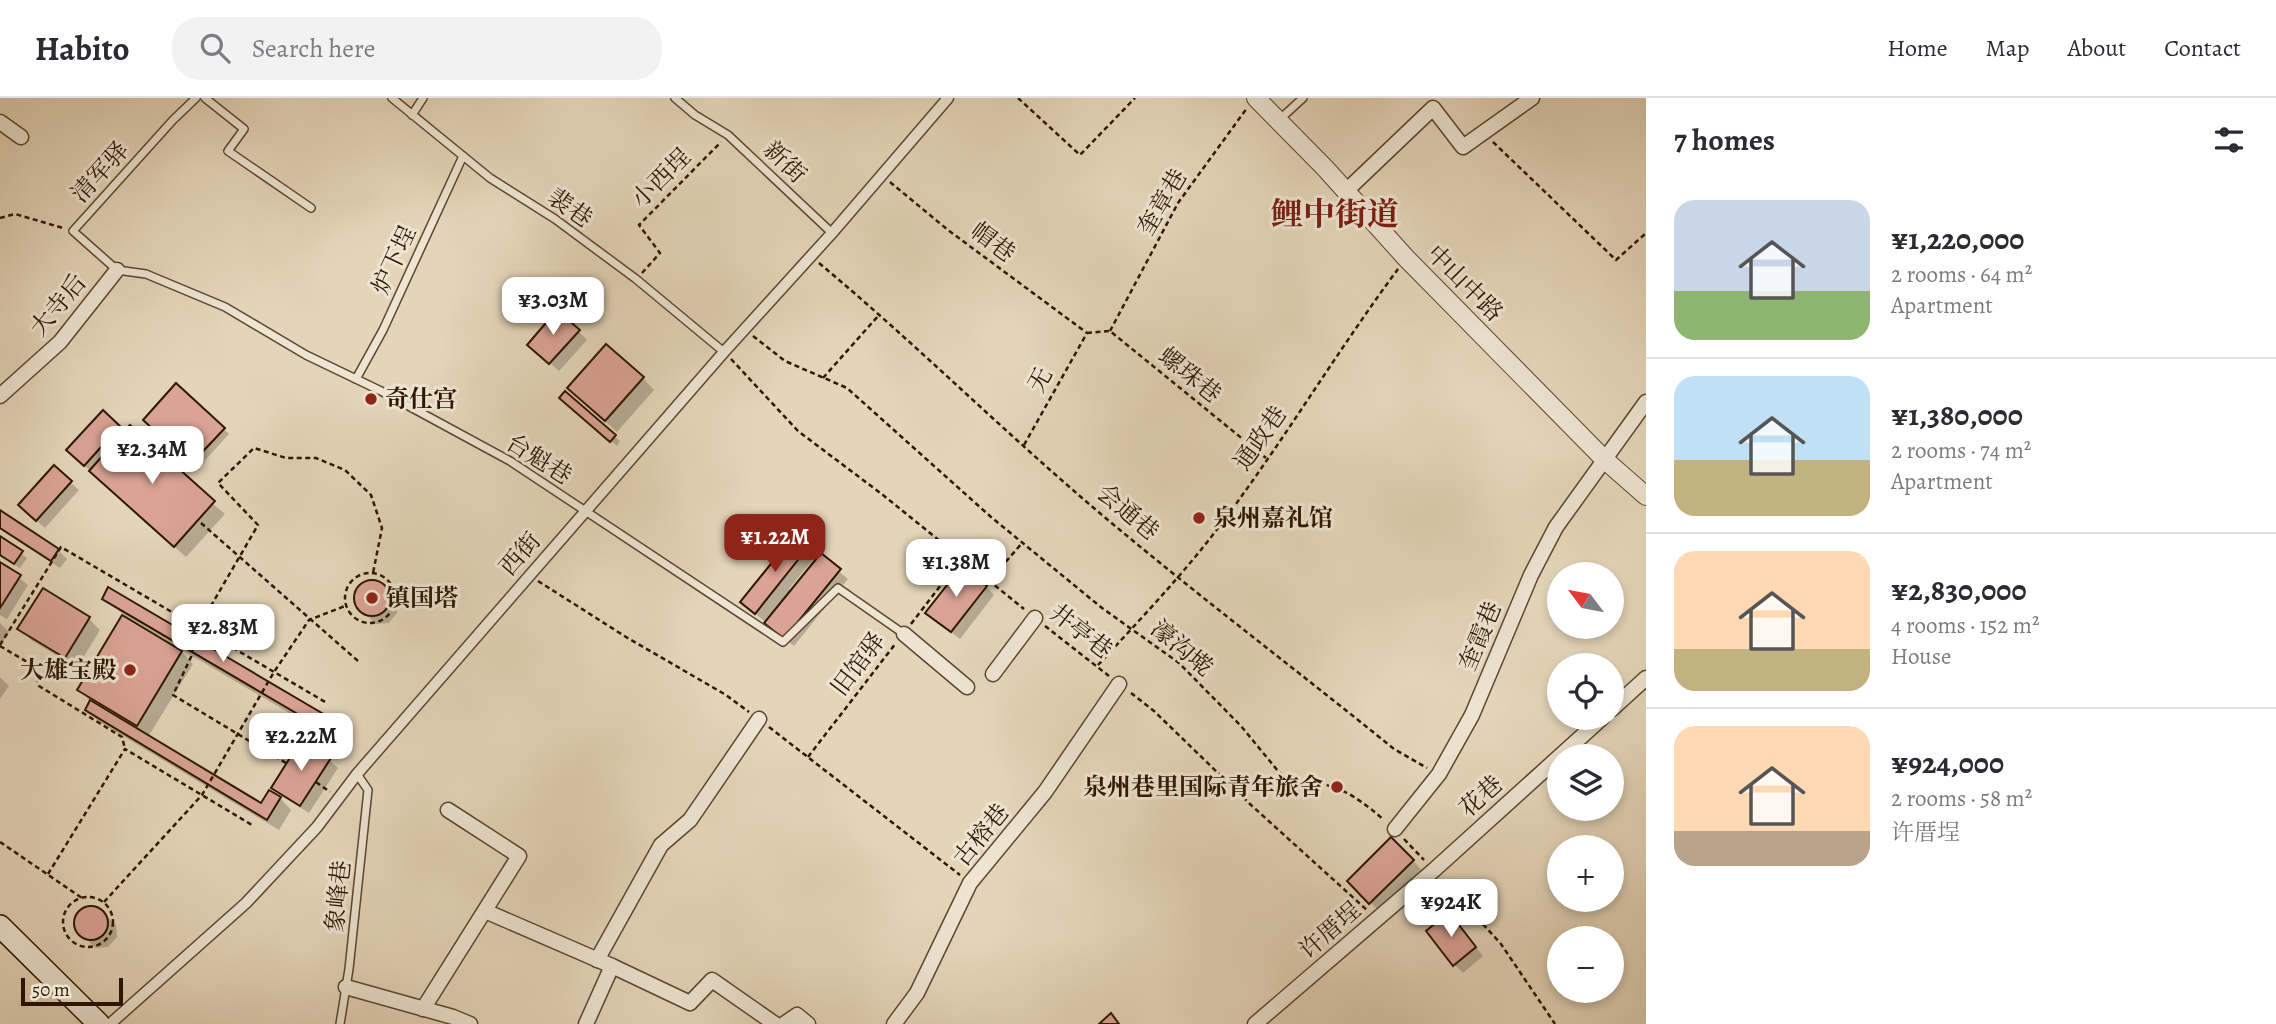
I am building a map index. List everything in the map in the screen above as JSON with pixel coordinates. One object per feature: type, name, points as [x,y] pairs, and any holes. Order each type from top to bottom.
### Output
[{"type":"main road","points":[[0,926],[99,1024]]},
{"type":"street","name":"西街","points":[[110,1024],[246,903],[317,827],[357,774],[724,352],[832,233],[947,98]]},
{"type":"street","points":[[1346,191],[1433,108],[1463,147],[1532,98]]},
{"type":"street","name":"中山中路","points":[[1252,103],[1279,121],[1406,258],[1605,460],[1646,496]]},
{"type":"street","points":[[0,122],[21,137]]},
{"type":"street","name":"大寺后","points":[[0,396],[60,342],[117,270]]},
{"type":"street","name":"奎霞巷","points":[[1395,829],[1439,774],[1472,715],[1531,575],[1556,527],[1646,402]]},
{"type":"street","points":[[993,674],[1035,618]]},
{"type":"street","points":[[904,634],[967,687]]},
{"type":"street","points":[[1624,698],[1646,678]]},
{"type":"street","name":"古榕巷","points":[[894,1024],[917,993],[970,883],[1045,792],[1119,684]]},
{"type":"street","points":[[597,960],[661,845],[690,820],[759,719]]},
{"type":"street","name":"花巷","points":[[1433,870],[1589,730]]},
{"type":"street","points":[[423,1009],[519,856],[448,810]]},
{"type":"street","name":"许厝埕","points":[[1255,1024],[1433,870]]},
{"type":"street","points":[[485,911],[690,1003],[712,980],[775,1024]]},
{"type":"street","points":[[586,1024],[612,966]]},
{"type":"street","points":[[346,987],[470,1024]]},
{"type":"street","points":[[784,1024],[797,1015],[808,1024]]},
{"type":"lane","name":"清军驿","points":[[117,270],[73,231],[196,98]]},
{"type":"lane","points":[[205,98],[244,129],[228,150],[311,208]]},
{"type":"lane","name":"裴巷","points":[[392,98],[490,178],[555,219],[636,279],[724,352]]},
{"type":"lane","points":[[412,115],[422,98]]},
{"type":"lane","name":"新街","points":[[675,98],[695,115],[728,135],[832,233]]},
{"type":"lane","points":[[1279,121],[1303,98]]},
{"type":"lane","name":"炉下埕","points":[[356,379],[383,330],[463,156]]},
{"type":"lane","name":"台魁巷","points":[[117,270],[146,274],[225,307],[306,355],[510,461],[783,642],[838,588],[904,634]]},
{"type":"lane","name":"象峰巷","points":[[340,1024],[368,790],[357,774]]},
{"type":"path","points":[[1018,98],[1080,155],[1135,98]]},
{"type":"path","name":"奎章巷","points":[[1110,331],[1178,203],[1252,103]]},
{"type":"path","points":[[1483,133],[1616,260],[1646,233]]},
{"type":"path","name":"小西埕","points":[[636,279],[660,253],[639,225],[728,135]]},
{"type":"path","name":"帽巷","points":[[882,175],[948,230],[1087,333]]},
{"type":"path","points":[[0,218],[15,214],[73,231]]},
{"type":"path","name":"会通巷","points":[[811,256],[880,314],[1120,530],[1394,748],[1439,774]]},
{"type":"path","name":"通政巷","points":[[1098,666],[1208,541],[1406,258]]},
{"type":"path","points":[[823,378],[880,314]]},
{"type":"path","name":"濠沟墘","points":[[745,329],[785,361],[847,388],[1102,608],[1179,663],[1241,726],[1290,782],[1311,781],[1337,787],[1364,802],[1395,829],[1501,944],[1555,1024]]},
{"type":"path","points":[[1087,333],[1110,331]]},
{"type":"path","name":"螺珠巷","points":[[1110,331],[1267,459]]},
{"type":"path","name":"无","points":[[1024,445],[1087,333]]},
{"type":"path","name":"井亭巷","points":[[724,352],[799,430],[1154,711],[1251,805],[1377,919]]},
{"type":"path","points":[[286,764],[173,695],[192,655],[194,635],[258,525],[218,482],[254,448],[286,458],[316,457],[345,470],[371,495],[382,528],[373,572]]},
{"type":"path","points":[[201,523],[358,661]]},
{"type":"path","points":[[989,581],[1023,542]]},
{"type":"path","points":[[251,825],[125,749],[122,737],[39,686],[33,666],[0,646],[61,547],[327,703]]},
{"type":"path","name":"旧馆驿","points":[[808,757],[961,559]]},
{"type":"path","points":[[373,572],[381,575],[393,586],[395,603],[392,611],[380,622],[371,624],[355,619],[345,606],[344,597],[350,582],[364,573],[373,572]]},
{"type":"path","points":[[104,902],[202,795],[274,673],[309,620],[345,606]]},
{"type":"path","points":[[48,874],[125,749]]},
{"type":"path","points":[[316,782],[339,798]]},
{"type":"path","points":[[0,842],[82,898]]},
{"type":"path","points":[[90,897],[104,902],[113,916],[108,938],[94,946],[79,945],[67,935],[64,920],[69,906],[82,898],[90,897]]},
{"type":"building","points":[[557,310],[580,330],[549,364],[527,345]]},
{"type":"building","points":[[606,344],[644,377],[605,421],[567,388]]},
{"type":"building","points":[[176,383],[225,428],[191,464],[143,420]]},
{"type":"building","points":[[565,391],[616,435],[610,442],[559,398]]},
{"type":"building","points":[[103,410],[120,426],[84,466],[66,450]]},
{"type":"building","points":[[130,425],[215,501],[174,547],[89,471]]},
{"type":"building","points":[[54,465],[72,481],[36,521],[18,505]]},
{"type":"building","points":[[0,510],[59,549],[51,561],[0,528]]},
{"type":"building","points":[[795,534],[809,546],[755,614],[740,602]]},
{"type":"building","points":[[0,536],[23,551],[14,564],[0,555]]},
{"type":"building","points":[[821,553],[841,569],[784,639],[764,623]]},
{"type":"building","points":[[0,562],[21,575],[0,608]]},
{"type":"building","points":[[963,565],[987,586],[951,632],[925,613]]},
{"type":"building","name":"镇国塔","points":[[372,580],[384,586],[390,598],[384,610],[372,616],[360,610],[354,598],[360,586]]},
{"type":"building","points":[[108,587],[332,719],[316,746],[304,738],[313,723],[102,599]]},
{"type":"building","points":[[43,588],[90,617],[65,658],[17,629]]},
{"type":"building","name":"大雄宝殿","points":[[122,615],[182,651],[137,726],[77,690]]},
{"type":"building","points":[[90,700],[261,803],[269,790],[281,797],[267,820],[85,710]]},
{"type":"building","points":[[301,740],[331,758],[300,806],[271,788]]},
{"type":"building","points":[[1391,837],[1414,860],[1369,904],[1347,881]]},
{"type":"building","points":[[91,906],[103,911],[108,923],[103,935],[91,940],[79,935],[74,923],[79,911]]},
{"type":"building","points":[[1449,912],[1476,947],[1453,966],[1426,931]]},
{"type":"building","points":[[1111,1013],[1119,1024],[1099,1024]]},
{"type":"place","name":"奇仕宫","points":[[371,399]]},
{"type":"place","name":"泉州嘉礼馆","points":[[1199,518]]},
{"type":"place","name":"镇国塔","points":[[372,598]]},
{"type":"place","name":"大雄宝殿","points":[[130,670]]},
{"type":"place","name":"泉州巷里国际青年旅舍","points":[[1337,787]]},
{"type":"district","name":"鲤中街道","points":[[1335,214]]}]
